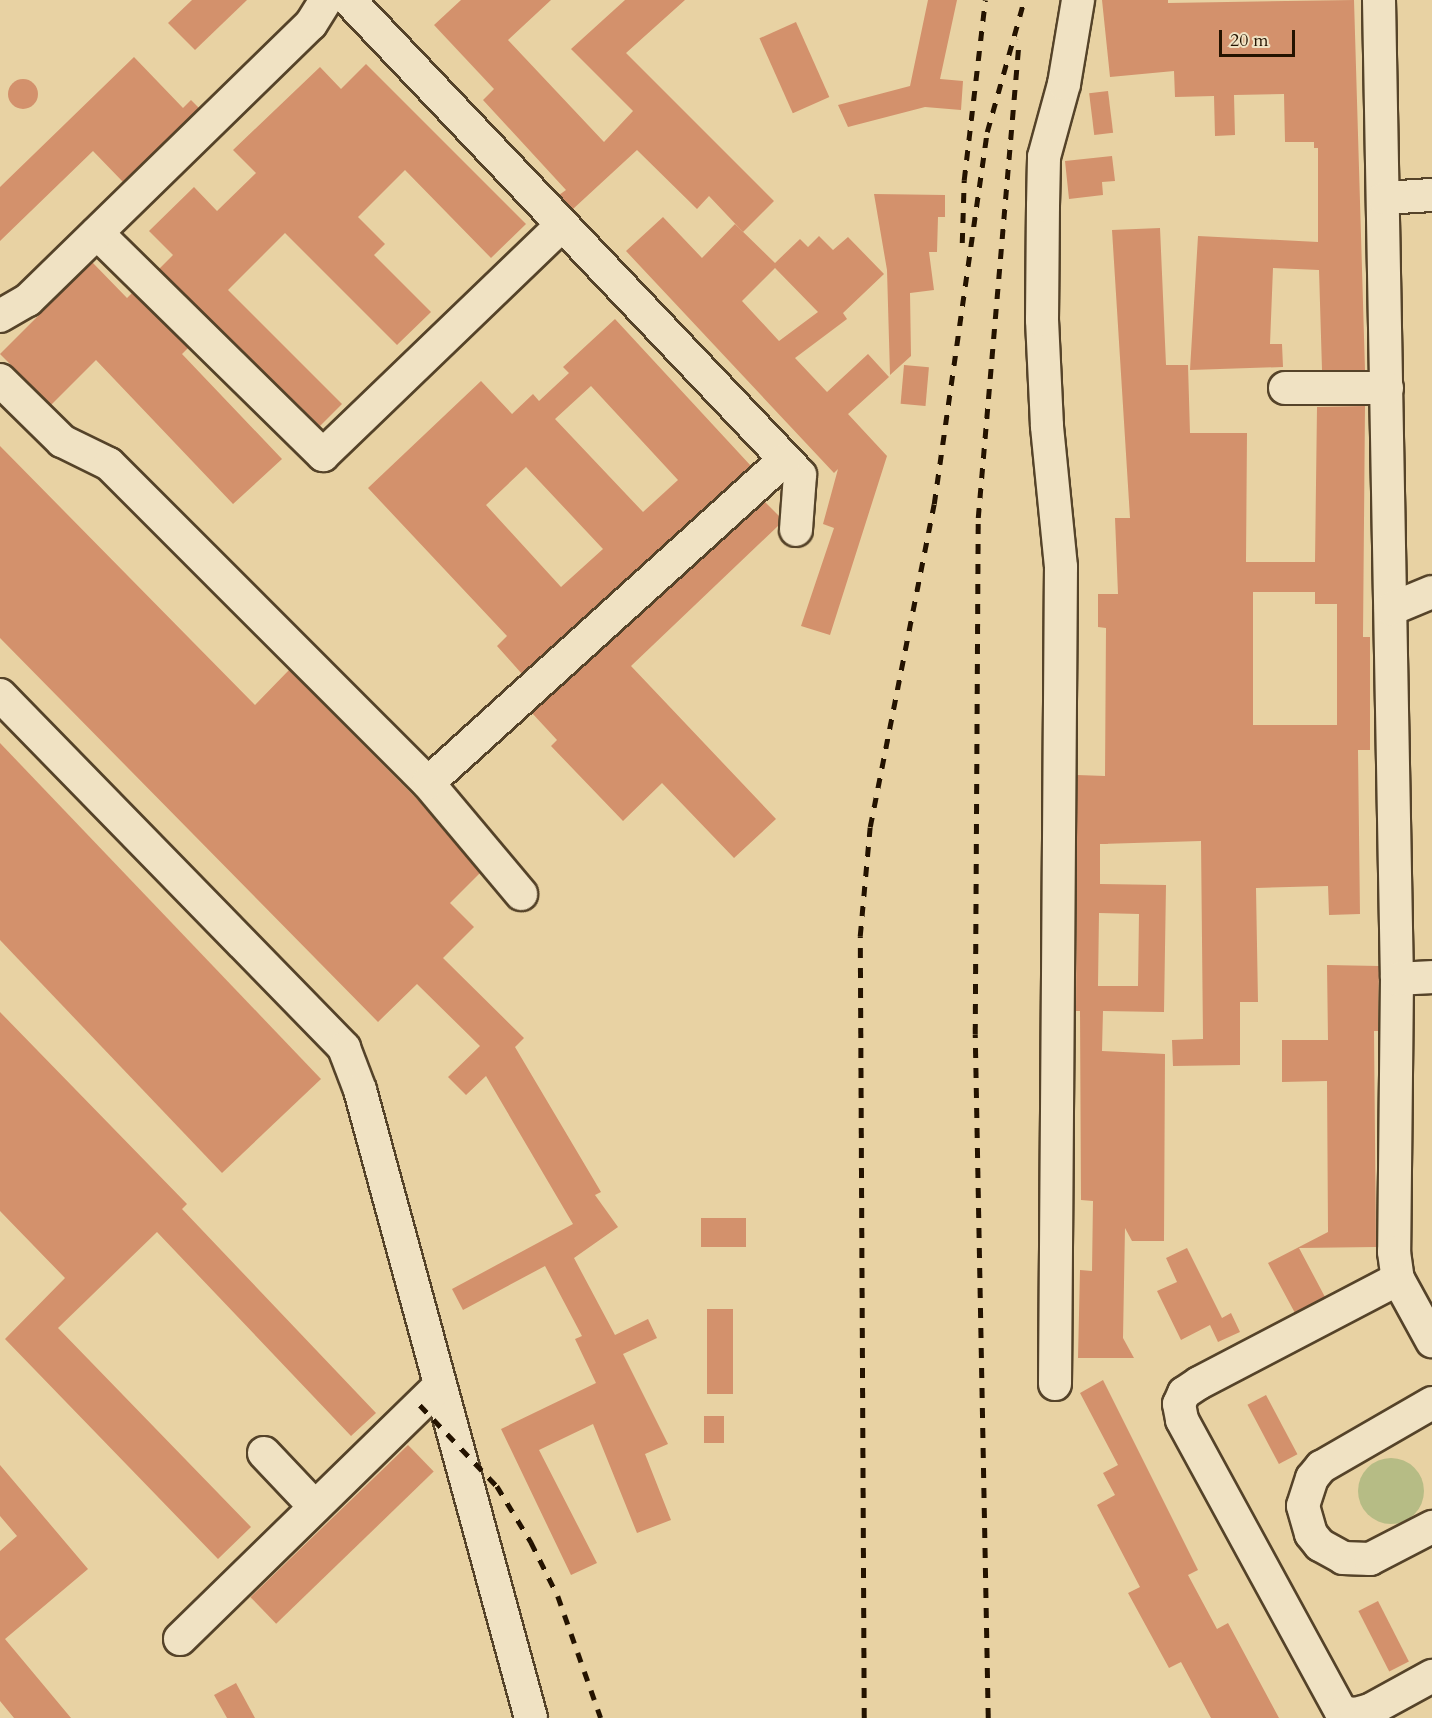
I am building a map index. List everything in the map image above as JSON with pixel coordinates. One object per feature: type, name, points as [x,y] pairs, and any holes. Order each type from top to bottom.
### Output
[{"type":"street","points":[[0,316],[28,300],[311,24],[326,0]]},
{"type":"street","points":[[349,0],[800,475],[796,530]]},
{"type":"street","points":[[1054,1384],[1061,567],[1047,426],[1042,320],[1043,196],[1044,157],[1064,84],[1078,0]]},
{"type":"street","points":[[1379,0],[1397,979],[1394,1252],[1398,1279],[1432,1341]]},
{"type":"street","points":[[1384,198],[1432,195]]},
{"type":"street","points":[[97,233],[323,455],[562,225]]},
{"type":"street","points":[[0,380],[62,441],[109,464],[428,783],[521,894]]},
{"type":"street","points":[[1285,388],[1387,388]]},
{"type":"street","points":[[428,783],[785,459]]},
{"type":"street","points":[[1391,609],[1432,592]]},
{"type":"street","points":[[0,695],[344,1048],[360,1090],[531,1718]]},
{"type":"street","points":[[1397,979],[1432,977]]},
{"type":"street","points":[[1398,1279],[1199,1383],[1184,1393],[1179,1404],[1182,1420],[1333,1702],[1341,1712],[1355,1716],[1432,1676]]},
{"type":"street","points":[[180,1639],[439,1386]]},
{"type":"street","points":[[1432,1404],[1321,1467],[1312,1478],[1303,1506],[1311,1534],[1320,1545],[1343,1558],[1371,1559],[1432,1527]]},
{"type":"street","points":[[264,1453],[315,1507]]},
{"type":"green space","points":[[1384,1458],[1398,1458],[1410,1463],[1419,1472],[1424,1491],[1422,1504],[1415,1515],[1398,1524],[1384,1524],[1372,1519],[1363,1510],[1358,1498],[1358,1484],[1363,1472],[1372,1463]]},
{"type":"building","points":[[192,0],[247,0],[195,50],[168,23]]},
{"type":"building","points":[[461,0],[551,0],[508,40],[604,142],[633,111],[571,49],[625,0],[685,0],[626,53],[774,201],[743,232],[709,196],[697,209],[637,150],[573,209],[559,195],[566,190],[483,100],[494,89],[434,25]]},
{"type":"building","points":[[928,0],[957,0],[940,79],[963,81],[961,110],[925,107],[848,127],[838,105],[910,86]]},
{"type":"building","points":[[1102,0],[1168,0],[1168,3],[1354,0],[1365,370],[1322,370],[1319,270],[1273,268],[1270,344],[1282,344],[1283,367],[1190,370],[1198,236],[1318,242],[1318,148],[1314,148],[1314,142],[1285,142],[1284,94],[1234,95],[1235,135],[1215,136],[1214,96],[1175,97],[1174,71],[1110,77]]},
{"type":"building","points":[[796,22],[829,97],[793,113],[759,38]]},
{"type":"building","points":[[134,57],[183,108],[191,100],[199,108],[123,182],[93,151],[0,241],[0,187]]},
{"type":"building","points":[[366,64],[526,224],[491,258],[405,170],[358,217],[385,244],[374,255],[431,312],[397,345],[285,233],[228,290],[342,404],[320,426],[159,269],[173,255],[149,231],[194,187],[217,211],[256,173],[233,150],[320,67],[341,89]]},
{"type":"building","points":[[23,79],[34,83],[38,94],[34,105],[23,109],[12,105],[8,94],[12,83]]},
{"type":"building","points":[[1108,91],[1113,133],[1094,135],[1089,93]]},
{"type":"building","points":[[1112,156],[1115,181],[1102,182],[1103,195],[1069,199],[1065,161]]},
{"type":"building","points":[[874,194],[945,195],[945,217],[938,217],[937,252],[929,252],[934,290],[910,293],[911,356],[890,375],[887,270]]},
{"type":"building","points":[[663,217],[702,258],[735,224],[775,263],[800,239],[808,247],[819,236],[833,250],[848,237],[884,274],[843,313],[847,319],[795,358],[827,392],[868,354],[889,377],[848,414],[887,456],[830,635],[801,626],[834,528],[823,524],[838,469],[834,473],[626,251]],"holes":[[[775,268],[818,312],[779,341],[742,301]]]},
{"type":"building","points":[[1160,228],[1166,365],[1188,365],[1190,433],[1247,433],[1246,562],[1315,562],[1317,407],[1365,406],[1363,637],[1370,637],[1370,750],[1358,750],[1360,914],[1329,915],[1328,886],[1256,888],[1258,1002],[1240,1002],[1240,1065],[1173,1066],[1172,1040],[1203,1039],[1201,841],[1100,844],[1100,884],[1166,885],[1164,1012],[1103,1011],[1102,1051],[1165,1054],[1164,1241],[1132,1241],[1125,1228],[1123,1338],[1134,1358],[1078,1358],[1080,1270],[1092,1271],[1093,1201],[1081,1200],[1080,1011],[1076,1011],[1077,775],[1105,776],[1106,628],[1098,627],[1098,594],[1118,594],[1115,518],[1130,518],[1112,230]],"holes":[[[1253,592],[1315,592],[1315,604],[1337,604],[1337,725],[1253,725]],[[1099,913],[1139,914],[1138,986],[1098,986]]]},
{"type":"building","points":[[92,262],[127,298],[132,293],[188,348],[182,354],[282,459],[233,504],[96,360],[51,405],[0,354]]},
{"type":"building","points":[[615,319],[751,466],[522,674],[497,646],[507,636],[368,488],[481,381],[512,414],[533,394],[539,401],[569,373],[563,367]],"holes":[[[591,386],[678,480],[643,512],[555,419]],[[526,467],[603,549],[561,587],[486,505]]]},
{"type":"building","points":[[904,365],[929,367],[926,406],[901,404]]},
{"type":"building","points":[[0,446],[255,705],[289,670],[419,801],[480,873],[450,903],[474,927],[443,958],[524,1038],[515,1047],[601,1192],[595,1195],[618,1227],[574,1258],[615,1335],[648,1319],[657,1338],[623,1354],[668,1444],[645,1454],[671,1520],[637,1533],[593,1424],[539,1450],[597,1563],[571,1575],[501,1429],[596,1383],[575,1339],[582,1336],[545,1266],[463,1310],[452,1289],[573,1224],[486,1076],[466,1095],[448,1077],[480,1046],[417,984],[378,1022],[0,638]]},
{"type":"building","points":[[765,502],[779,516],[778,526],[631,666],[776,819],[734,858],[662,783],[623,821],[551,746],[557,740],[532,713]]},
{"type":"building","points":[[0,743],[321,1079],[222,1173],[0,940]]},
{"type":"building","points":[[1327,965],[1379,966],[1378,1031],[1374,1031],[1376,1247],[1299,1248],[1325,1297],[1295,1313],[1268,1263],[1328,1232],[1327,1081],[1282,1082],[1282,1040],[1328,1040]]},
{"type":"building","points":[[0,1012],[187,1204],[182,1209],[376,1413],[351,1436],[157,1232],[58,1328],[251,1527],[218,1559],[5,1339],[65,1278],[0,1211]]},
{"type":"building","points":[[701,1218],[746,1218],[746,1247],[701,1247]]},
{"type":"building","points":[[1187,1248],[1222,1318],[1231,1313],[1240,1332],[1218,1342],[1210,1325],[1181,1340],[1157,1291],[1177,1282],[1166,1258]]},
{"type":"building","points":[[707,1309],[733,1309],[733,1394],[707,1394]]},
{"type":"building","points":[[1103,1380],[1198,1570],[1188,1575],[1217,1629],[1228,1623],[1279,1718],[1211,1718],[1181,1662],[1169,1668],[1128,1593],[1140,1587],[1097,1505],[1115,1495],[1103,1473],[1118,1465],[1080,1393]]},
{"type":"building","points":[[1266,1395],[1297,1454],[1279,1464],[1247,1405]]},
{"type":"building","points":[[704,1416],[724,1416],[724,1443],[704,1443]]},
{"type":"building","points":[[408,1445],[434,1472],[276,1624],[250,1597]]},
{"type":"building","points":[[0,1465],[88,1569],[5,1639],[71,1718],[14,1718],[0,1701],[0,1551],[17,1536],[0,1516]]},
{"type":"building","points":[[1378,1601],[1409,1662],[1389,1672],[1358,1611]]},
{"type":"building","points":[[236,1683],[255,1718],[227,1718],[214,1695]]},
{"type":"railway","points":[[962,243],[964,180],[985,0]]},
{"type":"railway","points":[[864,1718],[860,936],[870,827],[934,504],[987,132],[1024,0]]},
{"type":"railway","points":[[988,1718],[975,1034],[978,518],[1019,40]]},
{"type":"railway","points":[[420,1405],[497,1486],[531,1542],[558,1596],[601,1718]]}]
